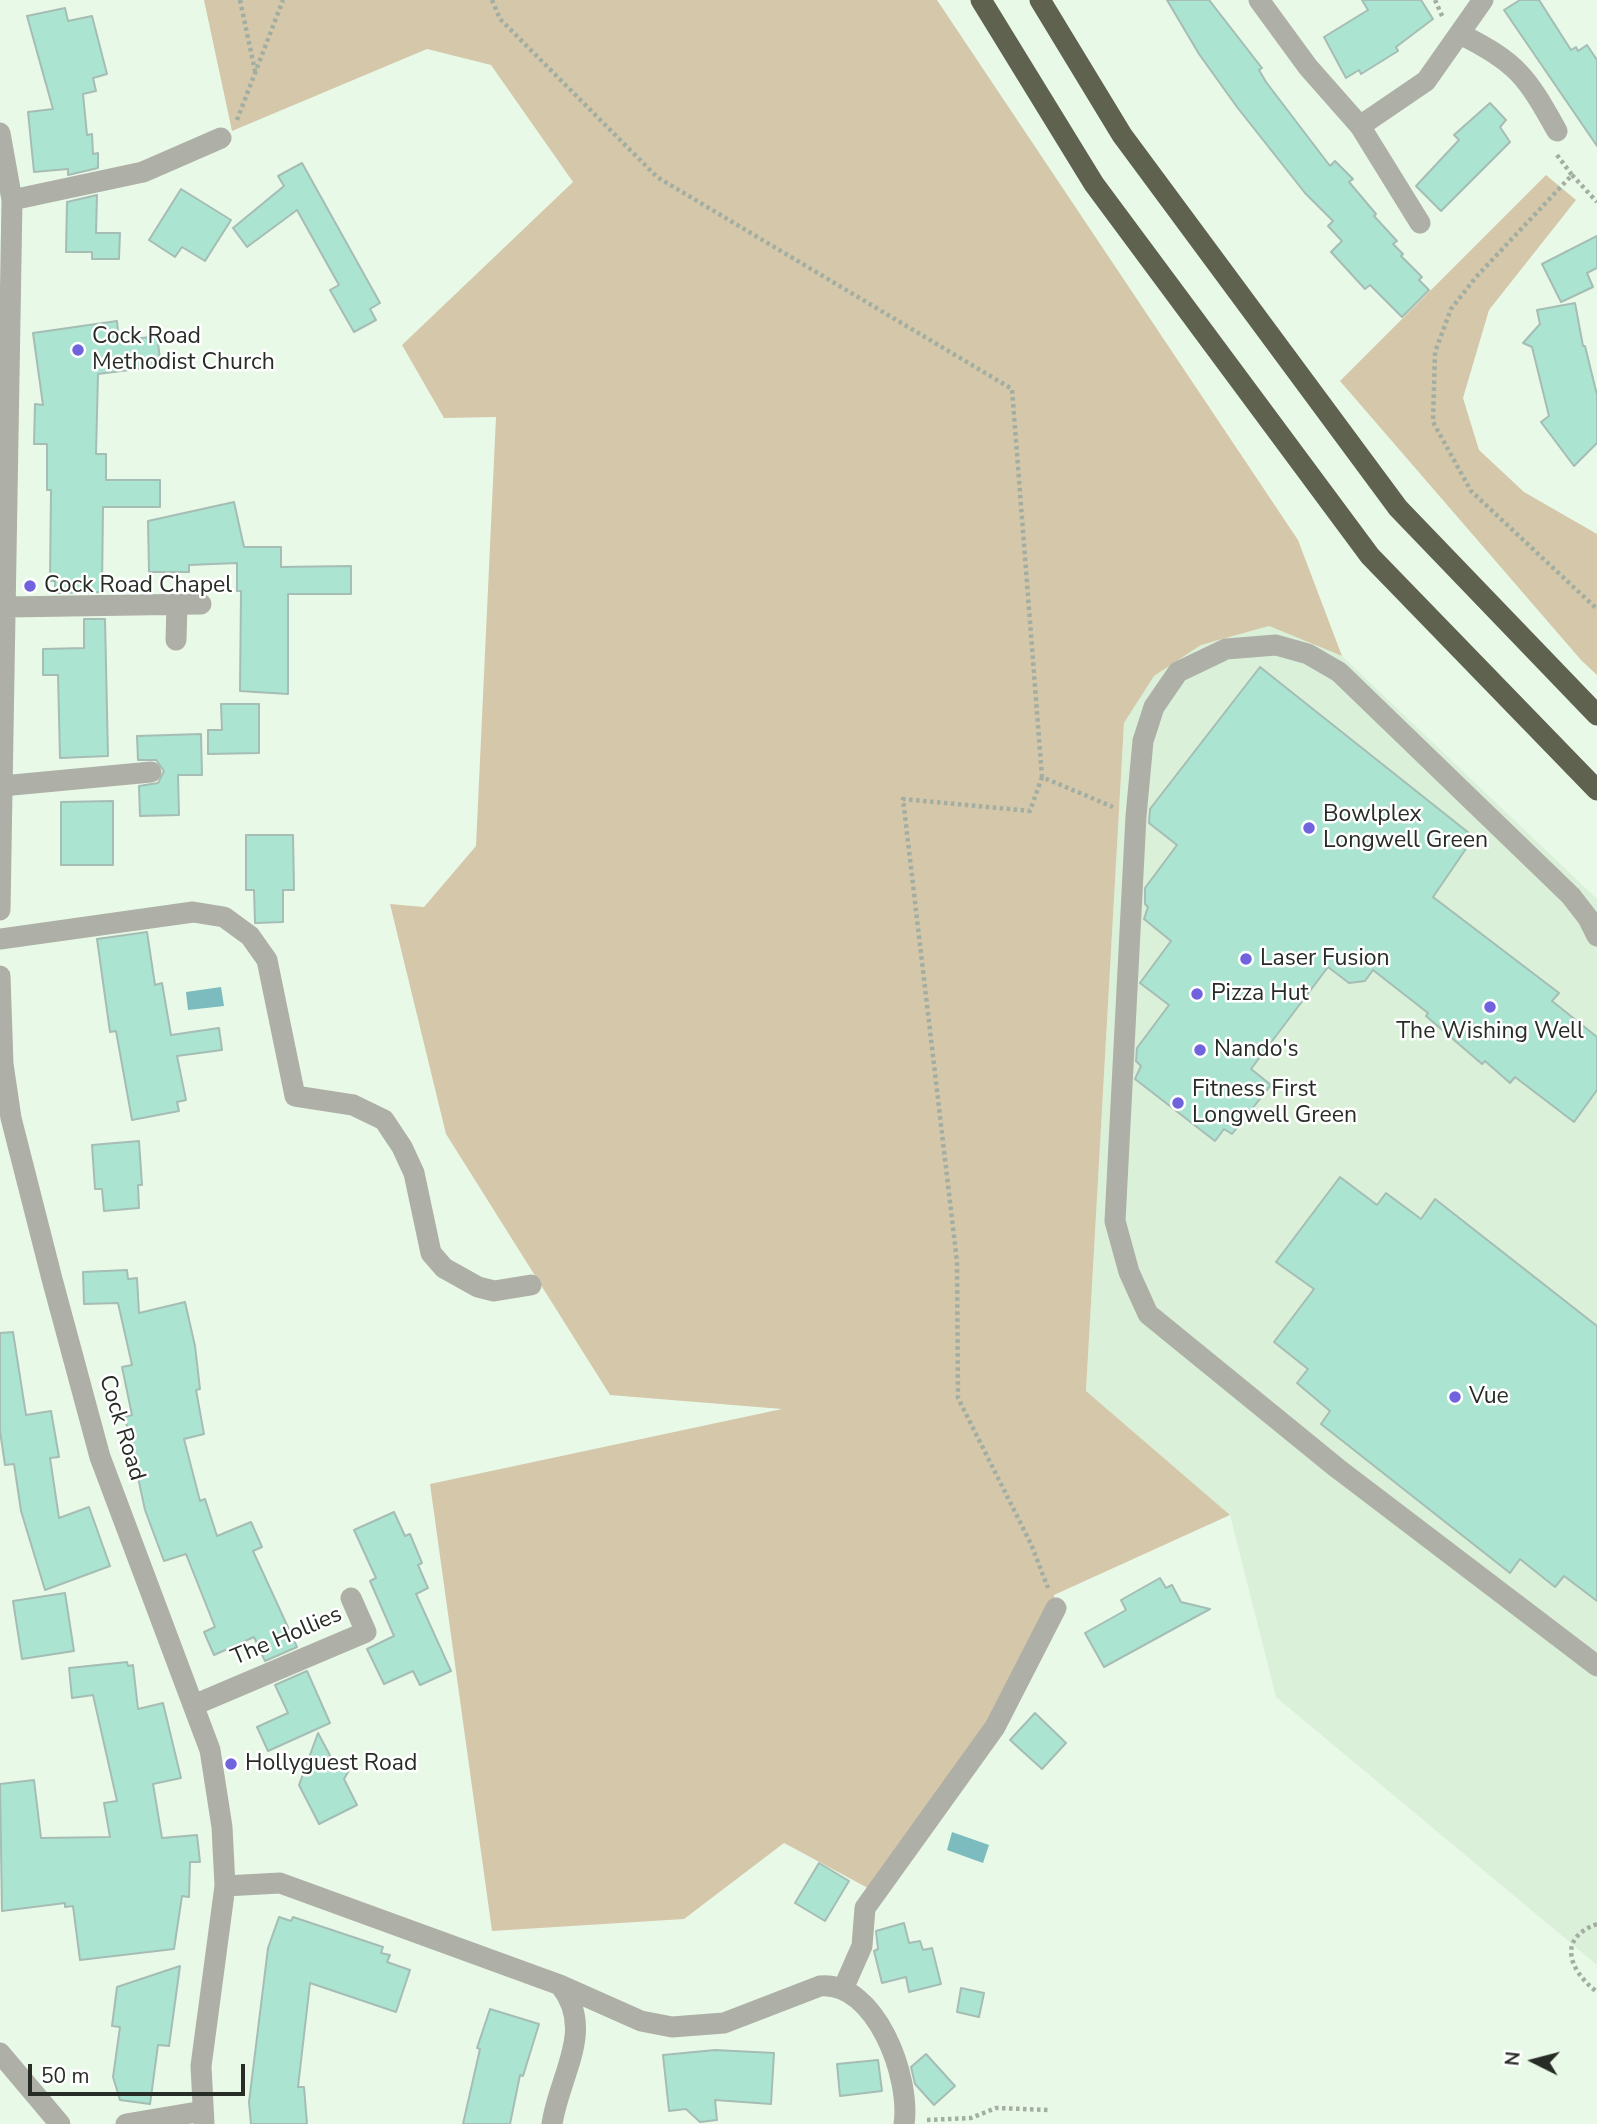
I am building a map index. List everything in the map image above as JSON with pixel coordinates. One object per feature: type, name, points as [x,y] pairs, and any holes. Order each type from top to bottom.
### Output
[{"type":"highway","points":[[981,0],[1094,184],[1370,556],[1597,790]]},
{"type":"highway","points":[[1040,0],[1122,135],[1398,508],[1597,715]]},
{"type":"street","points":[[1259,0],[1308,67],[1360,126],[1420,223]]},
{"type":"street","points":[[1360,126],[1426,81],[1483,0]]},
{"type":"street","points":[[1460,34],[1494,51],[1514,66],[1531,84],[1557,131]]},
{"type":"street","points":[[0,133],[12,200],[0,910]]},
{"type":"street","points":[[12,200],[143,172],[221,138]]},
{"type":"street","points":[[176,640],[177,604]]},
{"type":"street","points":[[6,607],[201,604]]},
{"type":"street","points":[[1597,936],[1588,918],[1571,896],[1339,672],[1308,654],[1276,645],[1226,649],[1178,672],[1154,707],[1143,741],[1136,816],[1115,1221],[1129,1272],[1148,1314],[1338,1468],[1597,1666]]},
{"type":"street","points":[[2,786],[151,772]]},
{"type":"street","points":[[0,939],[193,912],[224,917],[250,936],[267,960],[295,1096],[353,1104],[384,1120],[402,1147],[414,1173],[431,1253],[444,1268],[478,1287],[494,1291],[531,1285]]},
{"type":"street","name":"Cock Road","points":[[0,976],[6,1120],[100,1457],[210,1750],[222,1827],[225,1886],[201,2066],[204,2118]]},
{"type":"street","name":"The Hollies","points":[[194,1705],[366,1632],[351,1598]]},
{"type":"street","points":[[844,1989],[862,1946],[866,1908],[995,1727],[1056,1608]]},
{"type":"street","points":[[225,1886],[280,1883],[560,1985],[641,2021],[672,2027],[724,2024],[820,1986],[832,1985],[844,1989],[855,1996],[878,2023],[904,2084],[905,2122]]},
{"type":"street","points":[[552,2124],[571,2058],[577,2024],[572,2000],[560,1985]]},
{"type":"street","points":[[0,2053],[60,2124]]},
{"type":"street","points":[[126,2124],[204,2118]]},
{"type":"path","points":[[240,0],[255,71]]},
{"type":"path","points":[[221,138],[232,131],[282,0]]},
{"type":"path","points":[[492,0],[500,19],[657,177],[1012,389],[1042,776],[1030,811],[903,799],[957,1262],[958,1398],[1031,1544],[1056,1608]]},
{"type":"path","points":[[1556,153],[1597,202]]},
{"type":"path","points":[[1572,175],[1476,277],[1451,309],[1435,352],[1433,422],[1471,491],[1597,610]]},
{"type":"path","points":[[1042,776],[1136,816]]},
{"type":"path","points":[[1597,1924],[1580,1934],[1572,1946],[1572,1954],[1580,1978],[1597,1992]]},
{"type":"path","points":[[905,2122],[971,2118],[996,2108],[1050,2110]]},
{"type":"shaded area","points":[[204,0],[937,0],[1298,540],[1342,656],[1269,626],[1201,645],[1154,676],[1124,723],[1086,1391],[1230,1515],[1054,1595],[1056,1608],[1037,1654],[879,1894],[784,1843],[684,1919],[492,1931],[430,1484],[782,1409],[610,1395],[446,1134],[390,904],[424,907],[476,846],[496,417],[444,418],[402,345],[573,182],[491,65],[427,49],[232,131]]},
{"type":"shaded area","points":[[1546,175],[1576,200],[1489,310],[1463,398],[1479,450],[1524,492],[1597,534],[1597,675],[1581,660],[1340,381]]},
{"type":"shaded area","points":[[1269,626],[1342,656],[1597,899],[1597,1965],[1276,1697],[1230,1515],[1086,1391],[1124,723],[1154,676],[1201,645]]},
{"type":"water","points":[[221,987],[224,1006],[188,1010],[186,992]]},
{"type":"water","points":[[952,1832],[989,1845],[983,1863],[947,1850]]},
{"type":"building","points":[[1167,0],[1209,0],[1262,68],[1259,70],[1266,82],[1330,166],[1335,161],[1353,179],[1349,182],[1397,241],[1393,244],[1422,277],[1419,280],[1429,290],[1402,317],[1370,285],[1365,289],[1331,252],[1342,241],[1328,226],[1333,221],[1305,193],[1237,107],[1199,54]]},
{"type":"building","points":[[1362,0],[1421,0],[1433,19],[1396,47],[1398,51],[1361,74],[1359,70],[1346,78],[1324,37],[1368,10]]},
{"type":"building","points":[[1520,0],[1539,0],[1571,50],[1576,47],[1578,51],[1587,45],[1597,60],[1597,146],[1504,10]]},
{"type":"building","points":[[65,8],[68,21],[92,16],[107,74],[93,78],[96,91],[83,94],[87,135],[92,134],[93,154],[98,153],[98,168],[68,175],[68,169],[34,172],[28,112],[53,109],[27,16]]},
{"type":"building","points":[[1490,103],[1506,120],[1500,127],[1510,142],[1441,211],[1416,186],[1459,140],[1454,135]]},
{"type":"building","points":[[302,163],[380,303],[370,309],[376,320],[354,332],[330,290],[339,285],[297,210],[247,247],[233,228],[284,186],[278,176]]},
{"type":"building","points":[[181,189],[231,220],[205,261],[182,247],[175,257],[149,240]]},
{"type":"building","points":[[97,195],[96,233],[120,233],[119,259],[92,259],[92,252],[66,252],[67,202]]},
{"type":"building","points":[[1597,236],[1597,268],[1587,273],[1593,287],[1561,302],[1542,264]]},
{"type":"building","points":[[1575,303],[1583,346],[1597,395],[1597,443],[1574,466],[1541,422],[1549,416],[1532,347],[1523,343],[1540,324],[1537,310]]},
{"type":"building","points":[[117,321],[119,341],[157,336],[161,366],[98,374],[96,454],[106,454],[106,480],[160,480],[160,507],[103,507],[102,588],[105,588],[105,592],[55,593],[55,581],[50,581],[51,490],[47,490],[47,444],[34,444],[35,404],[43,405],[33,333]]},
{"type":"building","points":[[234,502],[244,547],[281,547],[281,567],[351,566],[351,594],[288,594],[288,694],[240,691],[241,591],[237,591],[237,563],[189,565],[189,572],[149,572],[148,521]]},
{"type":"building","points":[[84,619],[105,619],[108,756],[60,758],[58,675],[43,675],[43,649],[84,648]]},
{"type":"building","points":[[1260,667],[1474,837],[1433,897],[1559,993],[1552,1001],[1597,1037],[1597,1090],[1574,1122],[1515,1077],[1510,1083],[1485,1061],[1482,1064],[1426,1016],[1428,1013],[1373,970],[1365,981],[1349,983],[1328,967],[1251,1069],[1271,1085],[1232,1134],[1224,1129],[1215,1141],[1135,1079],[1141,1066],[1136,1061],[1137,1048],[1169,1005],[1140,983],[1171,941],[1144,919],[1148,907],[1145,904],[1145,888],[1177,845],[1149,823],[1150,809]]},
{"type":"building","points":[[221,704],[259,704],[259,753],[208,754],[208,730],[222,730]]},
{"type":"building","points":[[201,734],[202,775],[178,775],[179,815],[140,816],[139,786],[158,783],[164,771],[156,760],[138,760],[137,736]]},
{"type":"building","points":[[113,801],[113,865],[61,865],[61,802]]},
{"type":"building","points":[[246,835],[293,835],[294,890],[283,890],[283,922],[255,923],[254,890],[246,890]]},
{"type":"building","points":[[147,932],[155,985],[162,983],[171,1035],[219,1028],[222,1050],[177,1056],[186,1100],[177,1102],[179,1111],[132,1120],[116,1031],[110,1032],[97,939]]},
{"type":"building","points":[[139,1141],[142,1185],[138,1185],[139,1208],[104,1211],[102,1189],[95,1189],[92,1145]]},
{"type":"building","name":"Vue","points":[[1340,1177],[1377,1205],[1386,1193],[1421,1219],[1435,1199],[1597,1326],[1597,1601],[1564,1576],[1555,1587],[1520,1559],[1510,1573],[1321,1424],[1330,1411],[1297,1383],[1308,1369],[1274,1342],[1314,1289],[1276,1262]]},
{"type":"building","points":[[127,1270],[128,1279],[137,1278],[139,1313],[185,1302],[195,1346],[200,1389],[196,1390],[204,1434],[184,1439],[200,1501],[205,1499],[217,1536],[251,1522],[262,1547],[253,1551],[297,1647],[265,1661],[254,1637],[214,1655],[204,1632],[215,1627],[186,1554],[164,1561],[145,1510],[125,1417],[132,1415],[122,1367],[132,1365],[118,1303],[84,1304],[83,1272]]},
{"type":"building","points":[[13,1332],[26,1415],[51,1411],[59,1457],[50,1458],[59,1518],[89,1507],[110,1566],[45,1590],[21,1511],[14,1464],[5,1465],[0,1431],[0,1333]]},
{"type":"building","points":[[394,1512],[405,1536],[410,1534],[422,1563],[418,1565],[428,1588],[416,1594],[451,1671],[420,1685],[413,1671],[384,1684],[367,1649],[394,1636],[370,1581],[376,1578],[354,1530]]},
{"type":"building","points":[[1160,1578],[1166,1588],[1172,1585],[1181,1602],[1210,1609],[1104,1667],[1085,1633],[1126,1610],[1121,1600]]},
{"type":"building","points":[[65,1593],[74,1651],[22,1659],[13,1601]]},
{"type":"building","points":[[127,1662],[128,1666],[133,1665],[138,1709],[163,1703],[181,1778],[153,1784],[162,1838],[197,1835],[200,1862],[190,1862],[189,1897],[182,1896],[174,1949],[80,1960],[73,1906],[65,1907],[65,1903],[2,1911],[0,1784],[34,1780],[41,1838],[110,1837],[104,1803],[117,1801],[93,1695],[72,1698],[69,1668]]},
{"type":"building","points":[[307,1671],[330,1723],[268,1751],[257,1727],[288,1713],[275,1685]]},
{"type":"building","points":[[1035,1713],[1066,1743],[1042,1769],[1010,1740]]},
{"type":"building","points":[[318,1733],[333,1761],[351,1767],[344,1779],[357,1805],[319,1824],[299,1785]]},
{"type":"building","points":[[819,1863],[849,1881],[825,1921],[795,1903]]},
{"type":"building","points":[[279,1917],[291,1921],[293,1917],[383,1947],[381,1953],[390,1955],[387,1962],[410,1970],[396,2012],[310,1983],[298,2087],[304,2087],[307,2124],[251,2124],[249,2102],[268,1948]]},
{"type":"building","points":[[904,1923],[909,1943],[920,1941],[923,1950],[932,1948],[941,1984],[909,1992],[906,1977],[882,1983],[874,1951],[878,1949],[876,1931]]},
{"type":"building","points":[[180,1966],[169,2046],[158,2045],[150,2104],[120,2100],[113,2077],[120,2027],[112,2026],[117,1987]]},
{"type":"building","points":[[961,1988],[984,1993],[979,2017],[957,2012]]},
{"type":"building","points":[[490,2009],[539,2024],[523,2076],[520,2075],[510,2124],[463,2124],[480,2049],[477,2048]]},
{"type":"building","points":[[715,2050],[774,2053],[771,2104],[715,2100],[717,2120],[700,2122],[686,2109],[669,2111],[663,2055]]},
{"type":"building","points":[[926,2054],[955,2086],[934,2105],[915,2084],[911,2067]]},
{"type":"building","points":[[878,2060],[882,2091],[840,2096],[837,2064]]},
{"type":"place","name":"Cock Road Methodist Church","points":[[78,350]]},
{"type":"place","name":"Cock Road Chapel","points":[[30,586]]},
{"type":"place","name":"Bowlplex Longwell Green","points":[[1309,828]]},
{"type":"place","name":"Laser Fusion","points":[[1246,959]]},
{"type":"place","name":"Pizza Hut","points":[[1197,994]]},
{"type":"place","name":"The Wishing Well","points":[[1490,1007]]},
{"type":"place","name":"Nando's","points":[[1200,1050]]},
{"type":"place","name":"Fitness First Longwell Green","points":[[1178,1103]]},
{"type":"place","name":"Vue","points":[[1455,1397]]},
{"type":"place","name":"Hollyguest Road","points":[[231,1764]]}]
